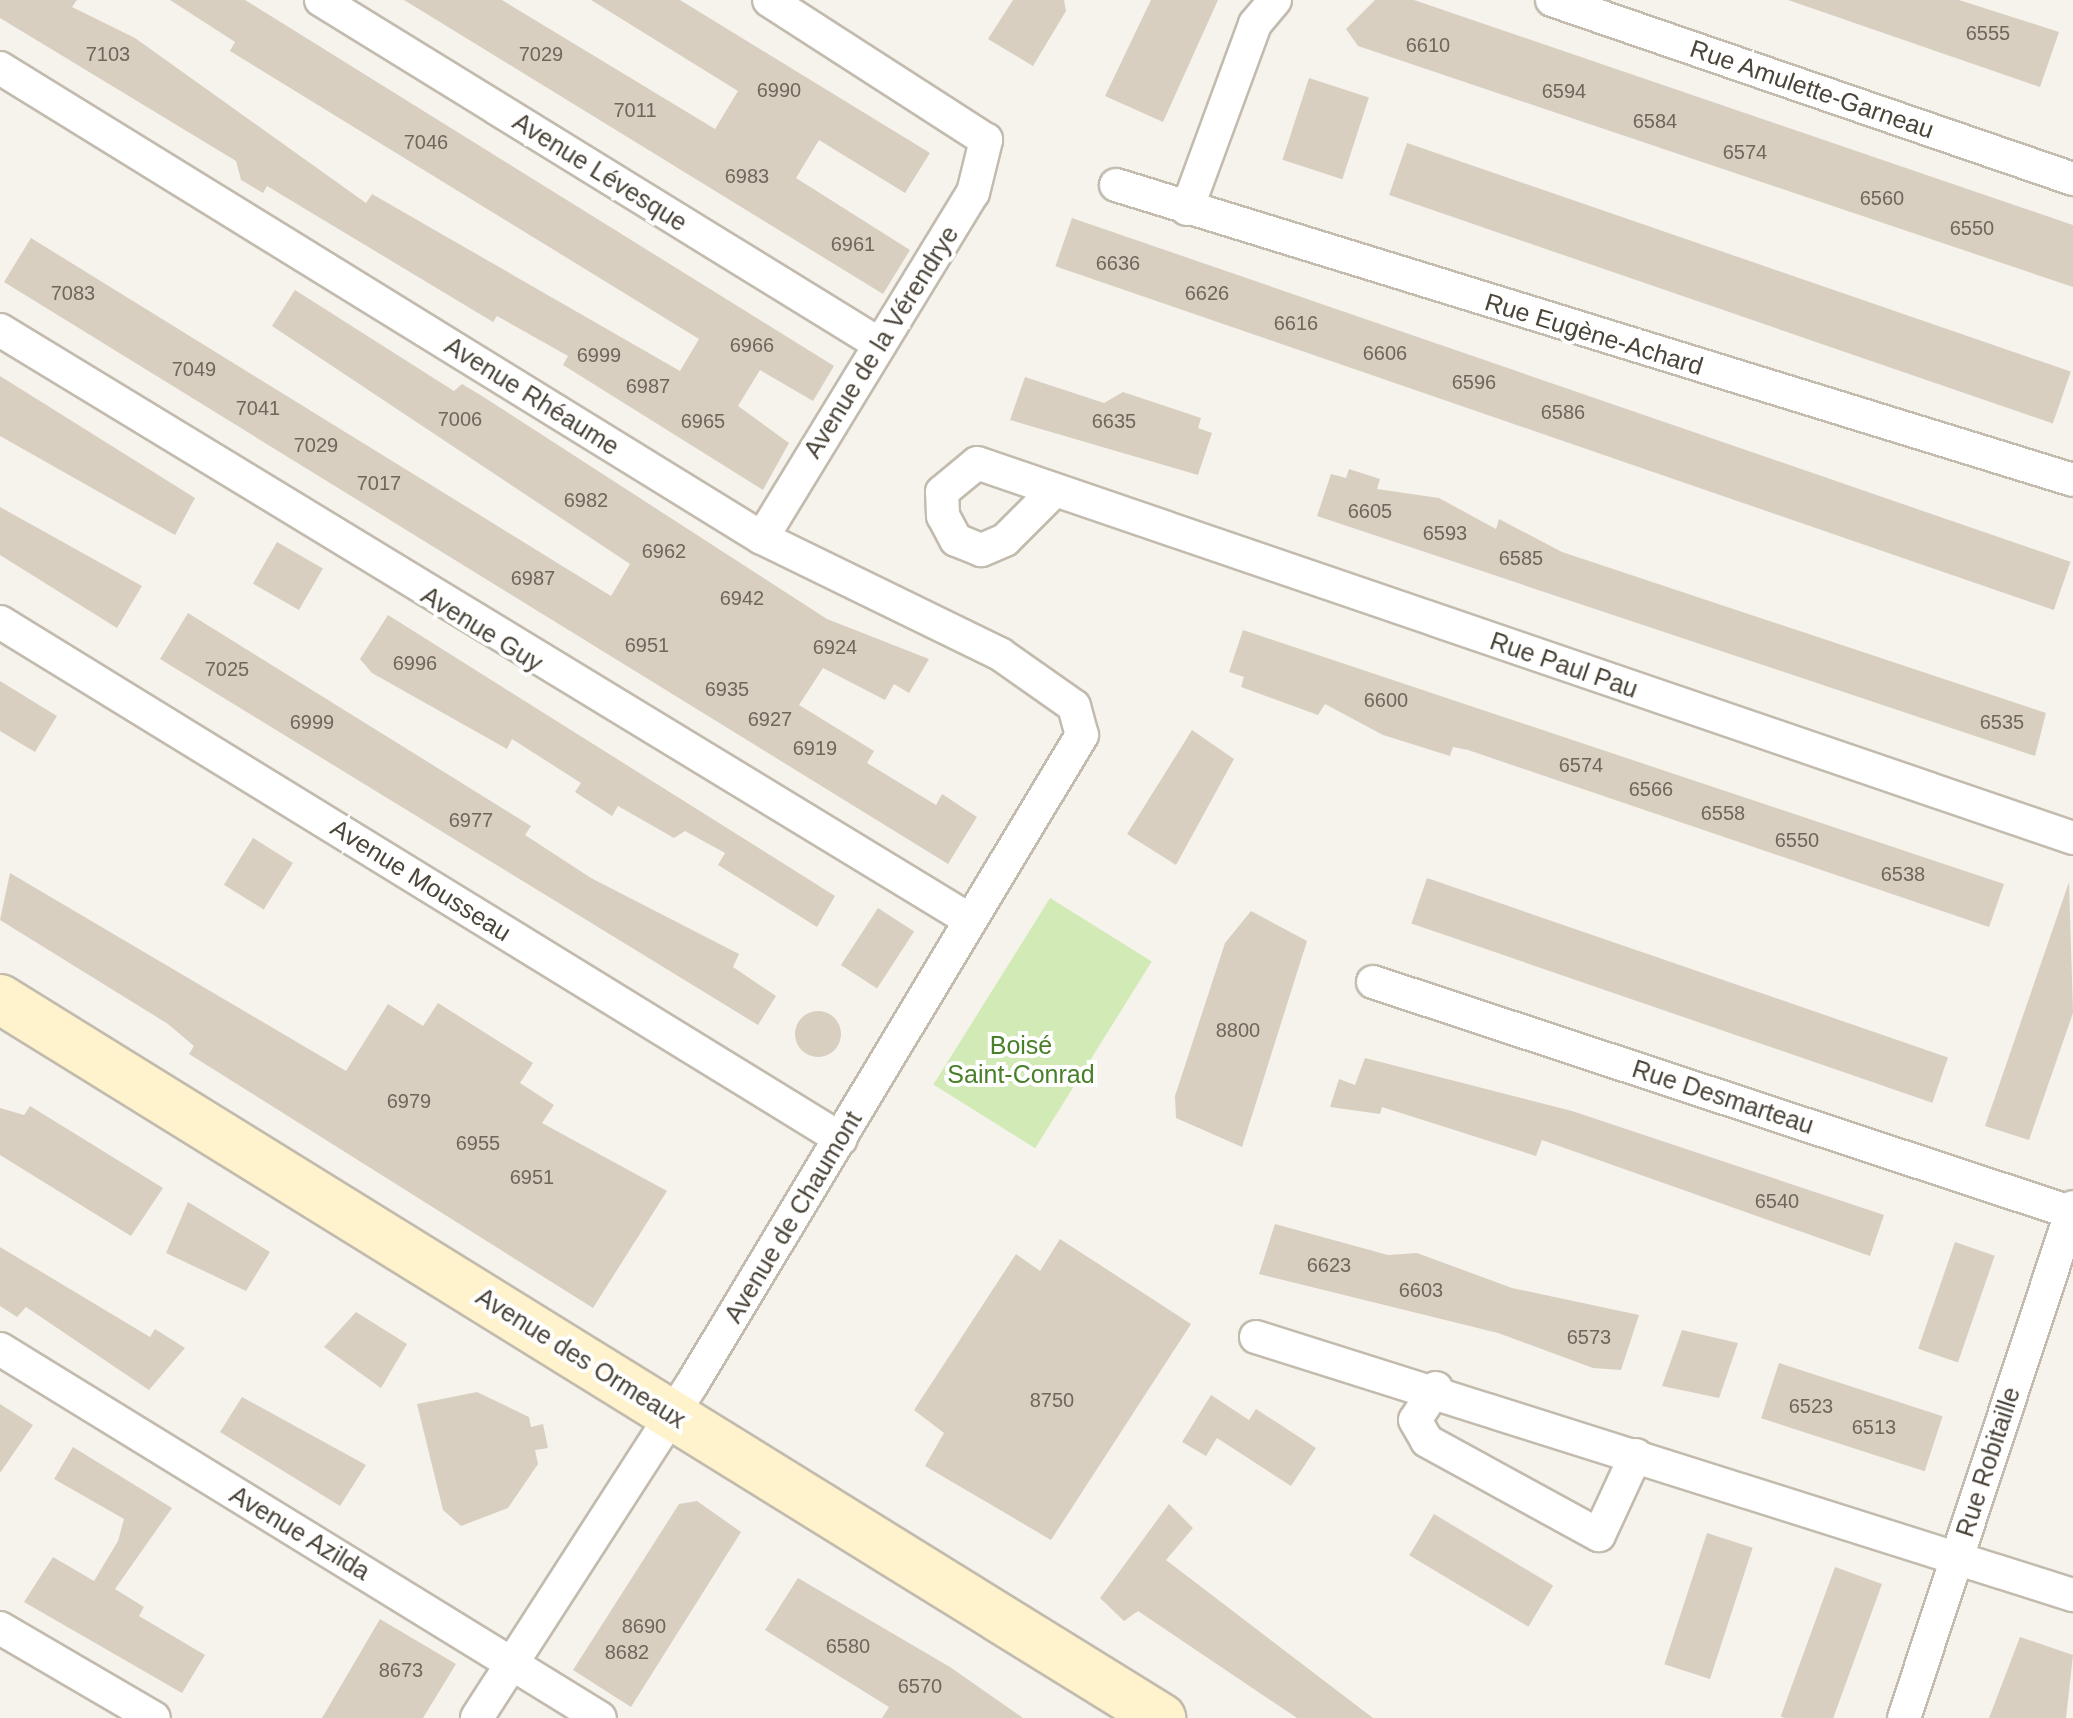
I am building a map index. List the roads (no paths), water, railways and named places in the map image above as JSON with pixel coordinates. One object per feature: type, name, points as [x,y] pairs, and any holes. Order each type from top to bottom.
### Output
[{"type":"street","name":"Avenue Lévesque","points":[[321,0],[879,344]]},
{"type":"street","name":"Avenue de la Vérendrye","points":[[762,538],[973,194],[986,140],[769,0]]},
{"type":"street","points":[[1186,209],[1256,24],[1275,0]]},
{"type":"street","name":"Rue Amulette-Garneau","points":[[1552,0],[2073,178]]},
{"type":"street","name":"Avenue Rhéaume","points":[[0,68],[762,538],[1000,654],[1074,706]]},
{"type":"street","name":"Rue Eugène-Achard","points":[[1116,185],[2073,480]]},
{"type":"street","name":"Avenue Guy","points":[[0,330],[970,920]]},
{"type":"street","name":"Rue Paul Pau","points":[[1054,491],[2073,838]]},
{"type":"street","name":"Avenue Mousseau","points":[[0,622],[842,1138]]},
{"type":"street","name":"Avenue de Chaumont","points":[[477,1718],[673,1415],[1082,735],[1074,706]]},
{"type":"street","name":"Rue Desmarteau","points":[[1373,982],[2072,1210]]},
{"type":"street","name":"Avenue des Ormeaux","points":[[0,999],[1161,1718]]},
{"type":"street","name":"Rue Robitaille","points":[[1904,1718],[2072,1210]]},
{"type":"street","points":[[1256,1337],[1436,1388],[2073,1596]]},
{"type":"street","name":"Avenue Azilda","points":[[0,1349],[600,1718]]},
{"type":"street","points":[[1436,1388],[1415,1420],[1427,1440],[1599,1535],[1636,1456]]},
{"type":"street","points":[[0,1628],[154,1718]]},
{"type":"park label","name":"Boisé Saint-Conrad","points":[[1021,1060]]}]
